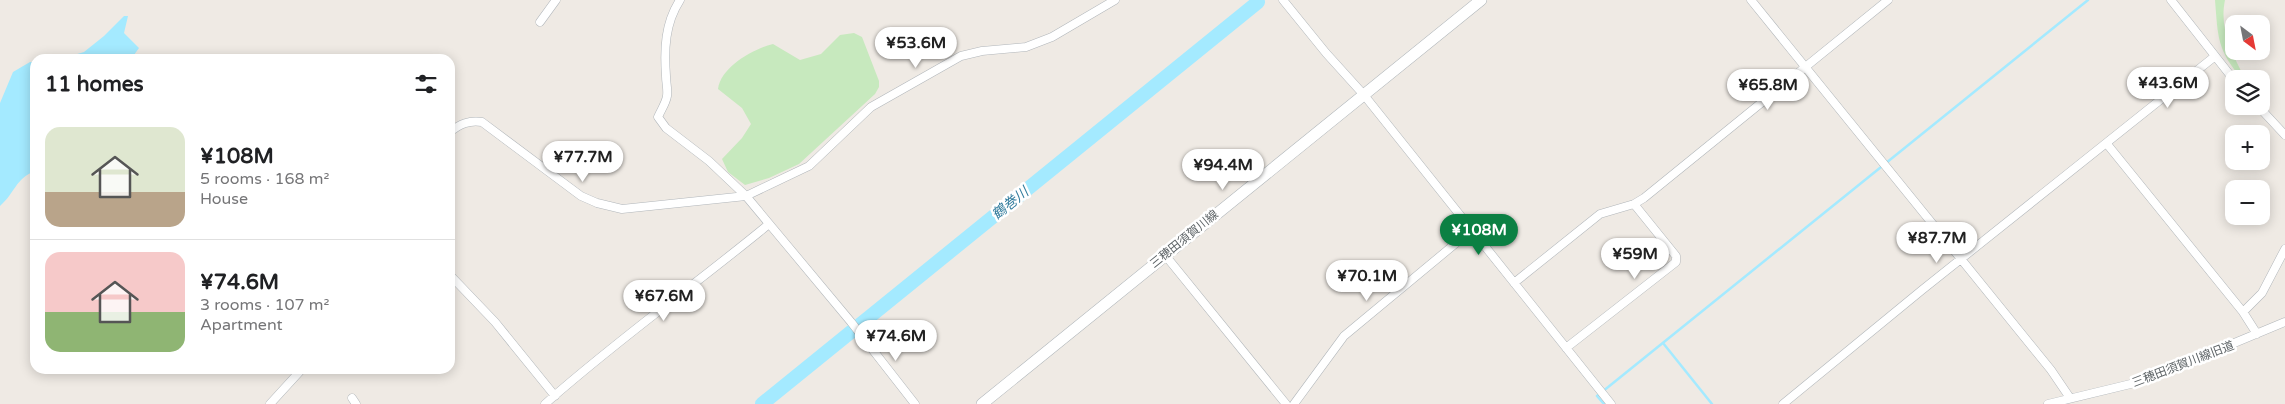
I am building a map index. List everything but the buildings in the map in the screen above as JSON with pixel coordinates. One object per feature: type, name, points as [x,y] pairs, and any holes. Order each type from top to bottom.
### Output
[{"type":"main road","name":"三穂田須賀川線","points":[[982,404],[1481,0]]},
{"type":"street","points":[[540,22],[556,0]]},
{"type":"street","points":[[680,0],[671,15],[667,29],[665,60],[668,92],[658,117],[666,128],[709,161],[746,196],[851,322],[915,404]]},
{"type":"street","points":[[455,128],[470,121],[482,122],[581,196],[597,203],[614,207],[644,208],[746,196],[809,166],[871,107],[961,56],[982,51],[1026,47],[1052,37],[1115,0]]},
{"type":"street","points":[[1283,0],[1326,53],[1364,95],[1473,229],[1611,404]]},
{"type":"street","points":[[1751,0],[2051,370],[2070,398]]},
{"type":"street","points":[[1514,282],[1600,214],[1634,204],[1888,0]]},
{"type":"street","points":[[2171,0],[2225,70]]},
{"type":"street","points":[[1782,404],[2214,57]]},
{"type":"street","points":[[2266,115],[2285,135]]},
{"type":"street","points":[[2107,144],[2243,312],[2256,334]]},
{"type":"street","points":[[1566,348],[1676,262],[1676,256],[1634,204]]},
{"type":"street","points":[[545,404],[636,328],[712,271],[769,224]]},
{"type":"street","points":[[1294,404],[1344,336],[1473,229]]},
{"type":"street","points":[[2243,312],[2262,293],[2285,249]]},
{"type":"street","points":[[1165,255],[1286,404]]},
{"type":"street","points":[[455,280],[495,322],[555,396]]},
{"type":"street","name":"三穂田須賀川線旧道","points":[[2048,404],[2143,381],[2285,322]]},
{"type":"street","points":[[270,404],[297,374]]},
{"type":"green space","points":[[2215,0],[2225,0],[2225,55],[2218,34]]},
{"type":"green space","points":[[854,33],[862,37],[879,81],[879,87],[875,94],[799,164],[769,178],[745,185],[728,172],[722,159],[742,138],[751,124],[742,108],[718,89],[720,81],[731,66],[756,50],[773,44],[800,60],[821,54],[840,35]]},
{"type":"green space","points":[[2228,60],[2236,60],[2241,70],[2234,69]]},
{"type":"water","points":[[124,16],[128,16],[124,33],[139,48],[135,54],[77,54],[84,52]]},
{"type":"water","points":[[30,62],[30,173],[19,182],[0,206],[0,103],[13,72]]},
{"type":"waterway","points":[[1604,404],[1597,396],[2088,0]]},
{"type":"waterway","name":"鶴巻川","points":[[762,404],[1258,2]]},
{"type":"waterway","points":[[1663,343],[1712,404]]}]
